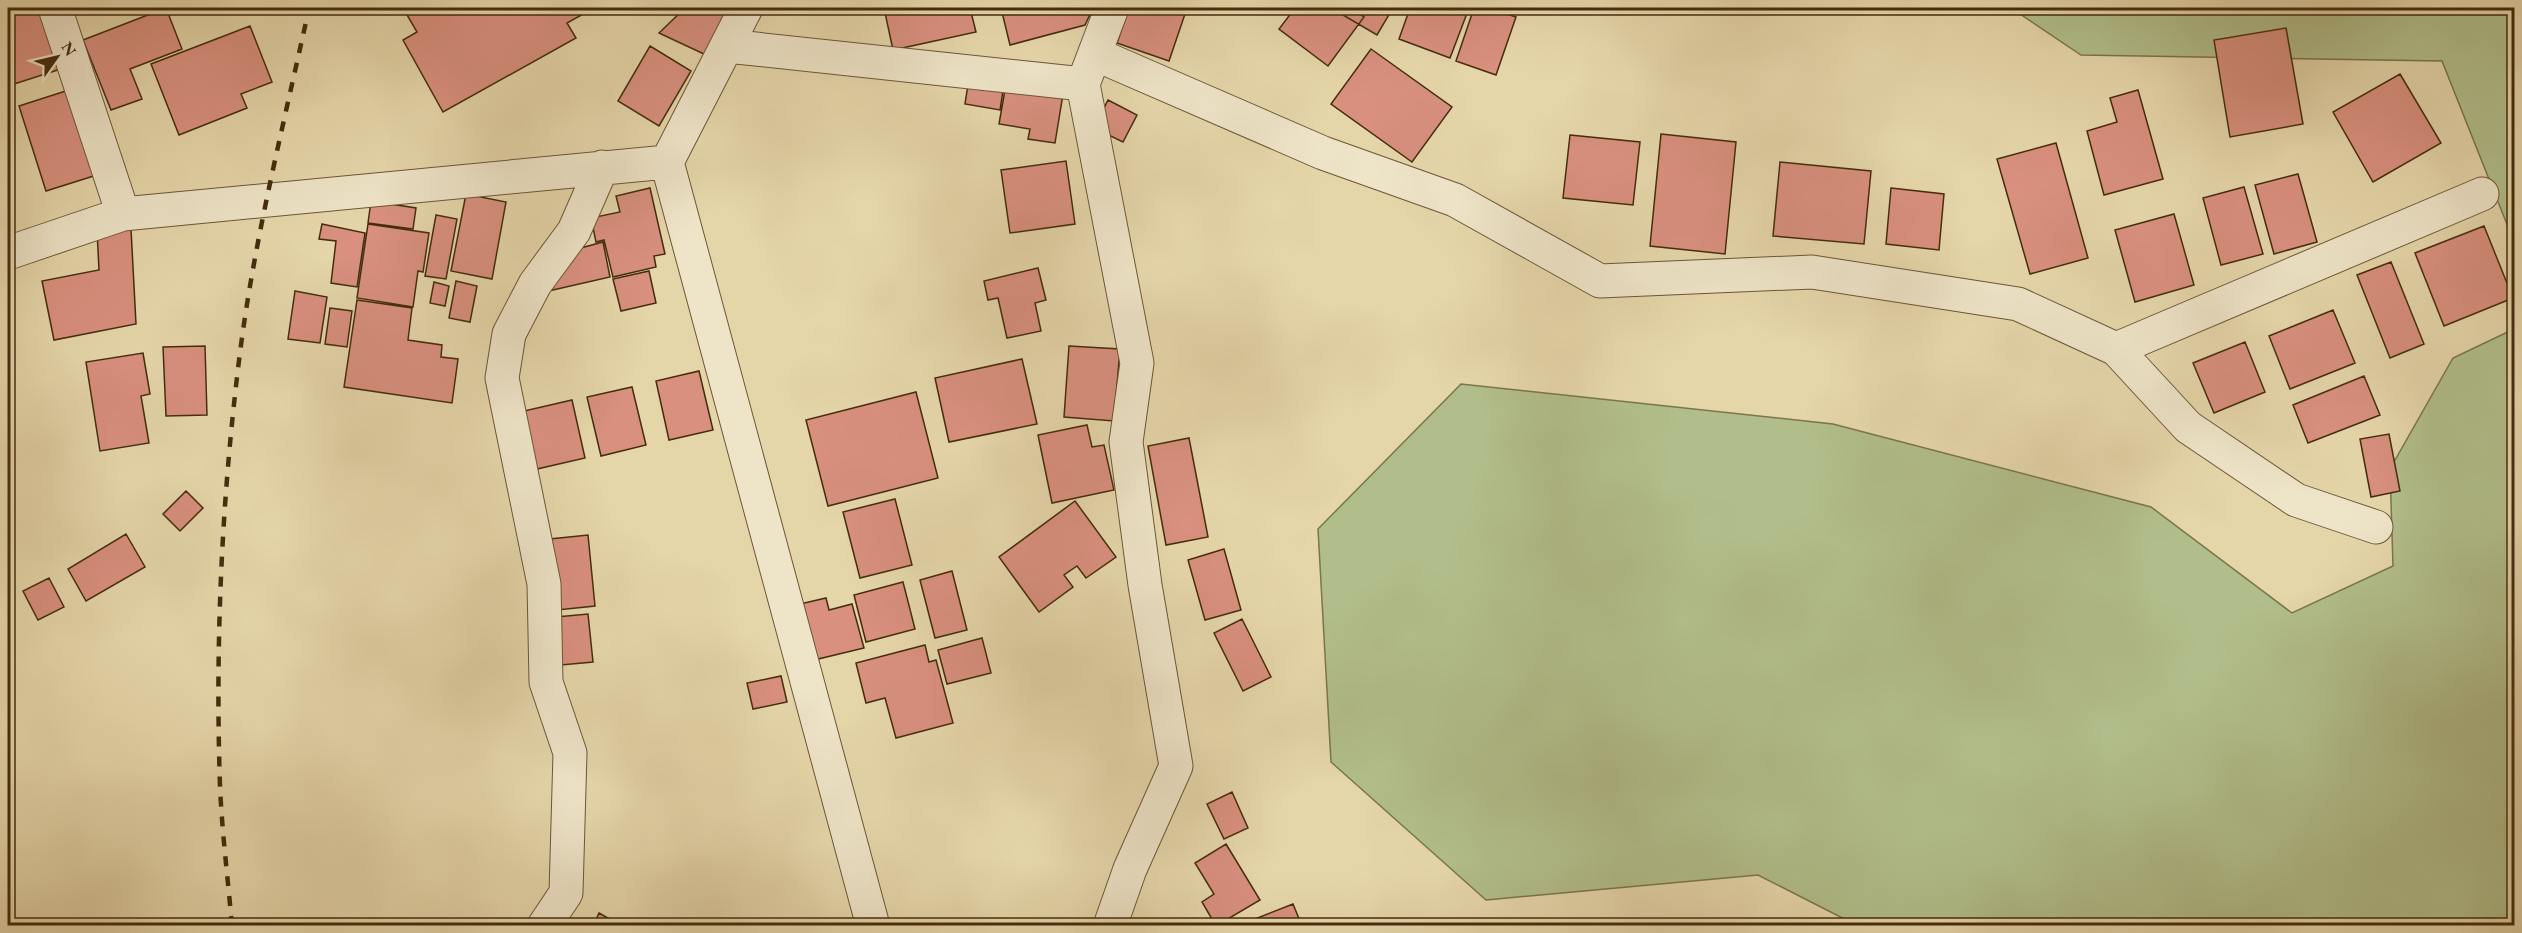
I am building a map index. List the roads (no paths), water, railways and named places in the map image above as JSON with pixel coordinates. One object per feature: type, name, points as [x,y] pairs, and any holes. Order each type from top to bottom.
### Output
[{"type":"street","points":[[55,8],[123,214]]},
{"type":"street","points":[[746,8],[667,162],[873,926]]},
{"type":"street","points":[[1110,926],[1130,869],[1176,766],[1145,585],[1126,442],[1137,363],[1083,84],[1112,8]]},
{"type":"street","points":[[727,46],[1083,84]]},
{"type":"street","points":[[1095,54],[1323,153],[1455,201],[1600,281],[1812,272],[2018,304],[2116,349],[2188,427],[2296,500],[2376,526]]},
{"type":"street","points":[[8,253],[123,214],[667,162]]},
{"type":"street","points":[[544,926],[566,892],[570,753],[546,682],[544,584],[502,378],[509,334],[535,284],[573,231],[602,167]]},
{"type":"street","points":[[2116,349],[2482,194]]},
{"type":"railway","points":[[232,926],[221,804],[218,676],[229,455],[247,303],[309,8]]}]
